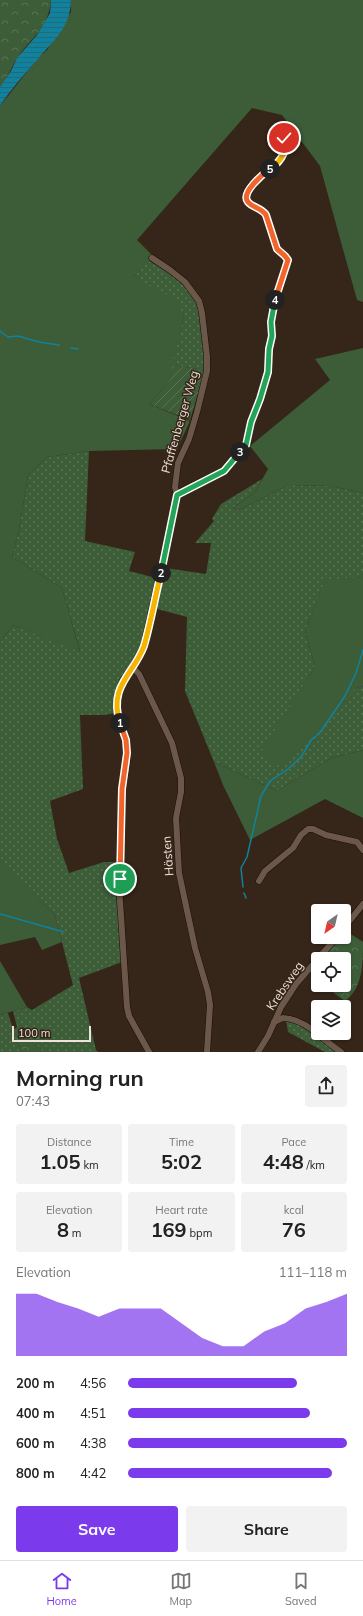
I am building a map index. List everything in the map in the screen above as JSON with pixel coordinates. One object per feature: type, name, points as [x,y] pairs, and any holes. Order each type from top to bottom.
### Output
[{"type":"street","points":[[177,495],[192,486],[221,473],[230,466],[246,445],[251,422],[264,386],[268,372],[269,349],[272,336],[272,312],[288,260],[277,249],[264,211],[248,201],[246,198],[247,194],[261,176],[281,160],[285,142],[282,134]]},
{"type":"street","name":"Pfaffenberger Weg","points":[[149,1052],[139,1036],[128,1011],[120,886],[122,789],[127,753],[126,740],[119,720],[117,702],[122,684],[144,645],[177,495],[175,487],[178,463],[189,439],[207,371],[203,320],[199,301],[185,282],[174,272],[152,258]]},
{"type":"street","name":"Hästen","points":[[132,667],[139,674],[172,743],[181,778],[181,792],[176,818],[179,873],[195,948],[208,992],[210,1012],[207,1052]]},
{"type":"street","points":[[259,880],[265,871],[293,848],[300,835],[308,829],[313,828],[326,835],[357,842],[363,850]]},
{"type":"street","points":[[351,919],[363,904]]},
{"type":"street","name":"Krebsweg","points":[[258,1052],[268,1036],[281,1007],[301,978],[331,944]]},
{"type":"street","points":[[274,1022],[283,1018],[298,1022],[316,1032],[341,1052]]},
{"type":"green space","points":[[0,0],[51,0],[47,19],[43,26],[18,57],[0,87]]},
{"type":"green space","points":[[71,0],[363,0],[363,302],[357,300],[320,166],[282,115],[252,108],[137,240],[154,257],[133,277],[175,299],[184,315],[169,381],[149,404],[190,421],[177,449],[89,451],[47,457],[28,475],[19,530],[12,557],[62,588],[80,652],[13,625],[0,642],[0,106],[38,58],[47,50],[71,12]]},
{"type":"green space","points":[[149,261],[170,273],[183,283],[198,302],[203,325],[205,370],[172,365],[184,315],[133,277]]},
{"type":"green space","points":[[363,348],[363,493],[332,486],[288,485],[239,510],[233,508],[255,492],[268,469],[250,446],[330,380],[315,359]]},
{"type":"green space","points":[[172,365],[205,370],[190,420],[149,404],[169,381]]},
{"type":"green space","points":[[89,451],[85,541],[135,552],[129,571],[156,578],[159,567],[206,574],[211,543],[195,543],[214,521],[212,519],[221,504],[262,479],[255,492],[233,508],[239,510],[288,485],[332,486],[363,493],[363,577],[325,581],[305,631],[315,667],[260,755],[356,688],[363,686],[363,750],[331,758],[277,791],[214,762],[185,691],[187,617],[150,607],[142,642],[117,688],[115,713],[104,715],[80,715],[83,789],[50,801],[57,839],[69,873],[104,862],[117,862],[117,899],[122,962],[79,978],[96,1050],[98,1052],[43,1052],[30,1039],[20,1025],[17,1027],[13,1011],[27,1007],[32,1010],[73,985],[55,915],[2,862],[0,857],[0,642],[13,625],[80,651],[62,588],[12,557],[19,530],[28,475],[47,457]]},
{"type":"green space","points":[[363,577],[363,686],[356,688],[283,768],[259,755],[315,667],[305,631],[325,580]]},
{"type":"green space","points":[[363,750],[363,818],[325,799],[250,840],[223,785],[214,762],[277,791],[331,758]]},
{"type":"green space","points":[[0,857],[3,862],[55,915],[62,942],[42,950],[35,937],[0,945]]},
{"type":"green space","points":[[351,934],[363,942],[362,966],[359,982],[351,996],[346,1000],[344,1000],[333,992],[351,992],[351,952],[326,952],[334,944],[351,944]]},
{"type":"green space","points":[[0,961],[27,1007],[0,1015]]},
{"type":"green space","points":[[8,1013],[13,1029],[10,1032],[23,1052],[0,1052],[0,1015]]},
{"type":"green space","points":[[286,1020],[307,1028],[311,1031],[311,1040],[322,1040],[337,1052],[325,1052],[288,1032]]},
{"type":"green space","points":[[20,1025],[30,1039],[43,1052],[23,1052],[10,1032]]},
{"type":"water","points":[[51,0],[71,0],[68,18],[55,40],[18,82],[0,106],[0,87],[11,71],[17,58],[37,35],[50,13]]},
{"type":"waterway","points":[[0,331],[8,337],[18,336],[39,342],[59,345]]},
{"type":"waterway","points":[[71,348],[78,349]]},
{"type":"waterway","points":[[243,887],[241,868],[247,857],[261,796],[270,781],[288,769],[301,757],[312,739],[319,734],[345,696],[356,673],[363,650]]},
{"type":"waterway","points":[[244,893],[246,898]]},
{"type":"waterway","points":[[0,914],[64,932]]},
{"type":"route","points":[[120,879],[122,834],[121,801],[126,770],[127,750],[126,740],[117,712],[118,695],[127,674],[137,660],[144,645],[177,495],[192,486],[221,473],[230,466],[246,445],[251,422],[264,386],[268,372],[268,355],[272,336],[272,312],[288,260],[275,245],[264,211],[251,204],[246,198],[254,183],[281,160],[285,142],[284,138]]}]
